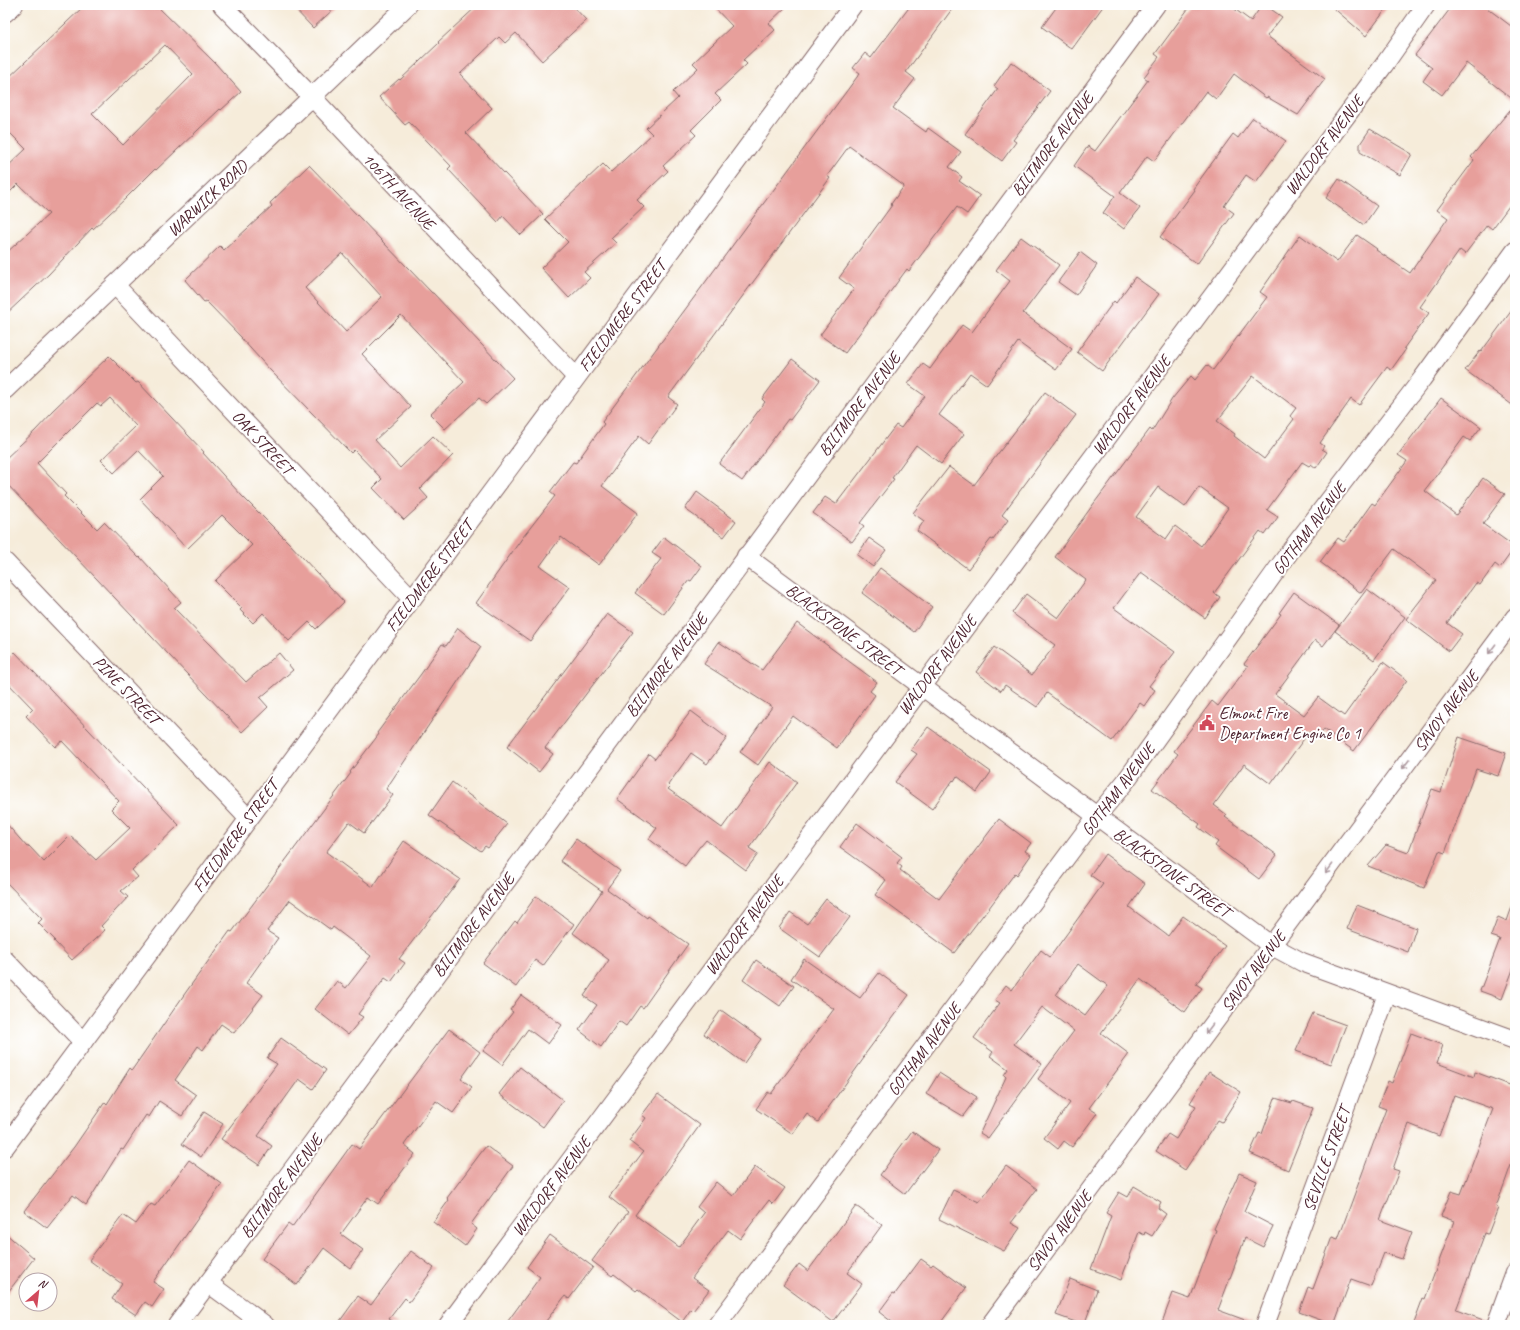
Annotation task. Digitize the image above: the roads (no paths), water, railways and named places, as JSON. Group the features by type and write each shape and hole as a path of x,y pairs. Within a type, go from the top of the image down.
{"street":[{"path":"5,13 14,5"},
{"name":"106TH AVENUE","path":"222,5 312,97 576,377"},
{"name":"WARWICK ROAD","path":"5,390 408,5"},
{"name":"FIELDMERE STREET","path":"5,1147 853,5"},
{"name":"BILTMORE AVENUE","path":"177,1325 1156,5"},
{"name":"WALDORF AVENUE","path":"448,1325 921,686 1384,65 1426,5"},
{"name":"GOTHAM AVENUE","path":"717,1325 1097,816 1125,782 1291,550 1422,379 1515,252"},
{"name":"OAK STREET","path":"115,285 412,599"},
{"name":"BLACKSTONE STREET","path":"746,556 1272,946 1302,962 1515,1040"},
{"name":"PINE STREET","path":"5,562 248,818"},
{"name":"SAVOY AVENUE","path":"990,1325 1515,617"},
{"path":"5,960 83,1042"},
{"name":"SEVILLE STREET","path":"1265,1325 1387,994"},
{"path":"1496,1325 1515,1273"},
{"path":"208,1283 265,1325"}],"place":[{"name":"Elmont Fire Department Engine Co 1","path":"1207,723"}]}
